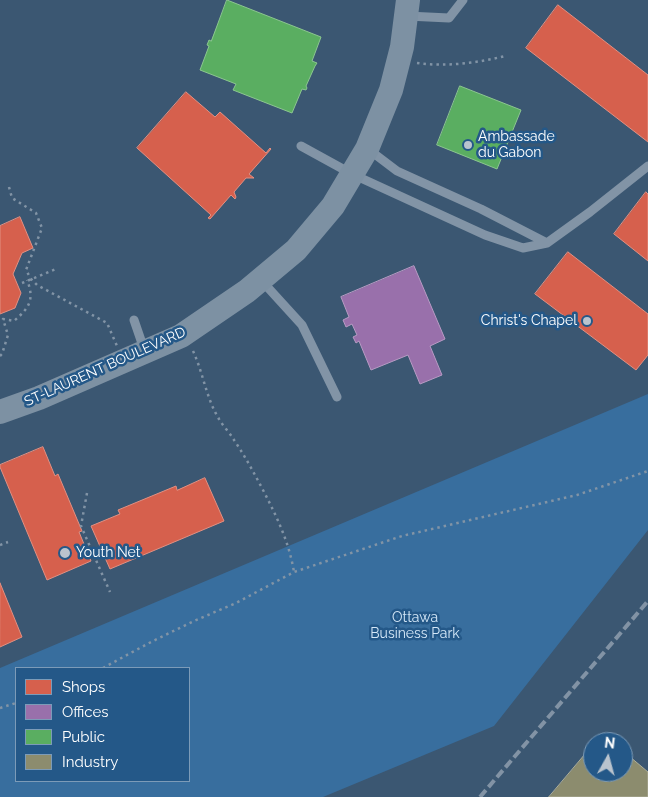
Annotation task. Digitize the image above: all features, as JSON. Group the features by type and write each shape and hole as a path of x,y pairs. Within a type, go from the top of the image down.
{"street":[{"name":"ST-LAURENT BOULEVARD","path":"0,412 39,398 183,334 248,291 296,250 333,206 367,148 391,90 402,47 407,8"}],"lane":[{"path":"407,8 449,18 463,0"},
{"path":"301,146 352,174 493,238 523,248 547,243 648,166"},
{"path":"367,148 397,170 481,209 547,243"},
{"path":"261,280 302,325 337,397"},
{"path":"134,320 145,352"}],"path":[{"path":"398,61 436,66 489,60 504,56"},
{"path":"9,187 12,198 36,213 42,228 26,270 31,278 37,285 107,323 119,349"},
{"path":"22,283 56,269"},
{"path":"0,356 8,335 3,319 14,321 25,312 31,300 27,280"},
{"path":"183,334 196,358 219,418 249,463 272,509 291,554 294,572"},
{"path":"105,667 151,642 236,603 294,572 402,536 577,495 648,471"},
{"path":"86,493 81,526 110,592"},
{"path":"0,545 8,542"},
{"path":"0,708 15,703"}],"green space":[{"name":"Ottawa Business Park","path":"648,394 648,530 494,726 323,797 0,797 0,668"}],"building: Shops":[{"path":"558,5 648,75 648,142 526,48"},
{"path":"186,92 215,117 220,112 266,153 271,149 249,174 254,178 246,178 234,192 235,199 231,195 210,219 208,218 211,215 137,148"},
{"path":"646,192 648,194 648,261 614,234"},
{"path":"20,217 33,248 22,253 13,274 21,293 15,308 0,314 0,226"},
{"path":"568,252 648,314 648,355 636,370 535,294"},
{"path":"43,447 55,476 58,474 82,531 79,532 91,561 47,580 0,467 0,465"},
{"path":"205,478 224,521 110,569 91,526 120,514 118,510 176,486 177,490"},
{"path":"0,583 22,637 0,647"}],"building: Offices":[{"path":"414,266 445,339 430,346 442,375 420,384 408,355 371,370 359,341 356,343 353,337 357,335 352,324 346,327 343,320 349,317 341,297"}],"building: Public":[{"path":"227,0 321,37 312,61 317,63 306,86 306,90 302,89 292,113 233,90 236,84 200,70 209,46 207,45 209,40 211,41"},
{"path":"460,86 521,110 497,169 437,145"}],"building: Industry":[{"path":"583,757 583,782 633,782 633,759 648,772 648,797 549,797"}],"railway":[{"path":"480,797 648,601"}],"place":[{"name":"Ambassade du Gabon","path":"468,145"},
{"name":"Christ's Chapel","path":"587,321"},
{"name":"Youth Net","path":"65,553"}]}
